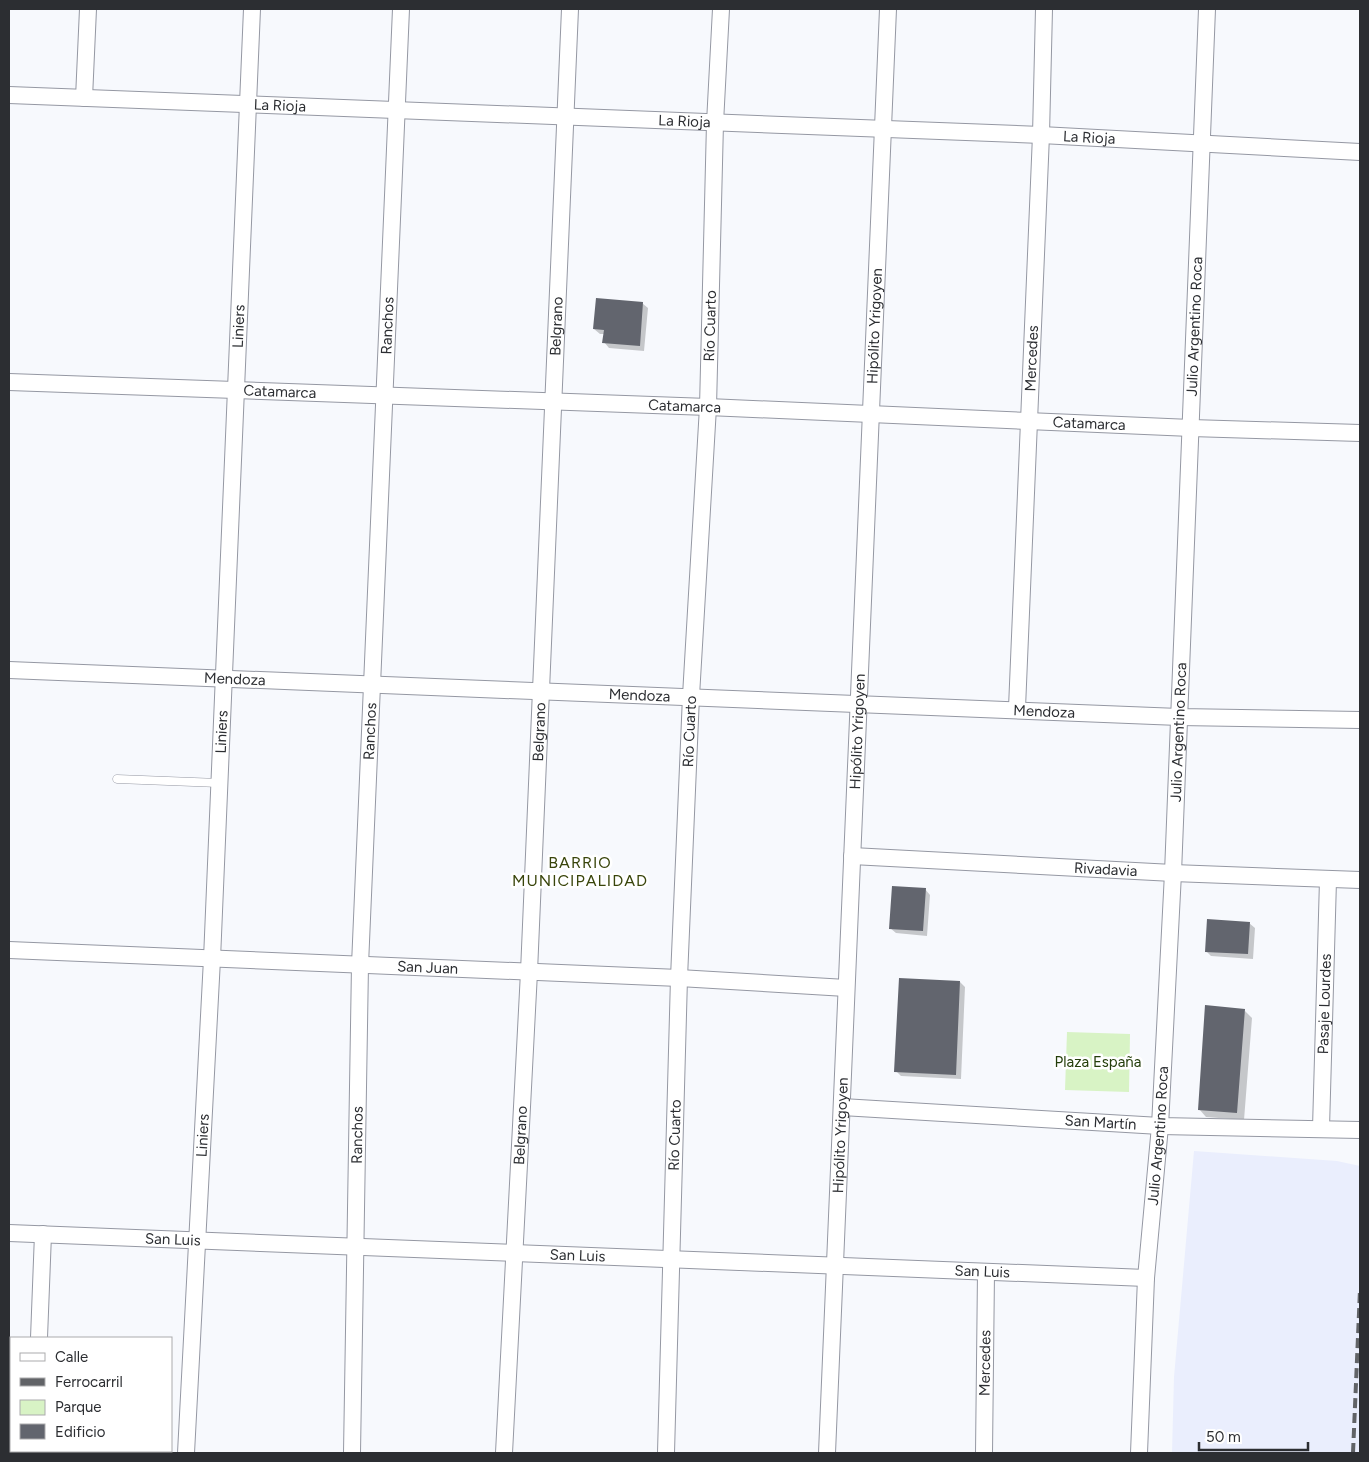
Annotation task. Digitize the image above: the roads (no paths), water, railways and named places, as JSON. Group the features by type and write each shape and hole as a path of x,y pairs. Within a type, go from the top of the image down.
{"street":[{"path":"84,98 88,9"},
{"name":"Liniers","path":"186,1453 212,959 252,9"},
{"name":"Ranchos","path":"352,1453 357,1248 360,965 401,9"},
{"name":"Belgrano","path":"504,1453 529,972 570,9"},
{"name":"Río Cuarto","path":"666,1453 679,978 691,696 708,406 715,123 721,9"},
{"name":"Hipólito Yrigoyen","path":"827,1453 888,9"},
{"name":"Mercedes","path":"1017,708 1041,135 1044,9"},
{"name":"Julio Argentino Roca","path":"1139,1453 1146,1278 1160,1126 1173,873 1207,9"},
{"name":"La Rioja","path":"9,95 1041,135 1360,152"},
{"name":"Catamarca","path":"9,382 553,403 708,406 871,415 1360,433"},
{"name":"Mendoza","path":"9,670 1017,708 1179,717 1360,720"},
{"name":"Rivadavia","path":"852,856 1173,873 1360,880"},
{"name":"Pasaje Lourdes","path":"1321,1128 1328,880"},
{"name":"San Juan","path":"9,950 679,978 846,988"},
{"name":"San Martín","path":"842,1107 1160,1126 1360,1130"},
{"name":"San Luis","path":"9,1233 1146,1278"},
{"path":"38,1337 43,1234"},
{"name":"Mercedes","path":"984,1453 986,1272"}],"lane":[{"path":"117,779 219,783"}],"railway":[{"path":"1353,1453 1360,1290"}],"district":[{"name":"BARRIO MUNICIPALIDAD","path":"580,871"}],"park label":[{"name":"Plaza España","path":"1098,1062"}]}
